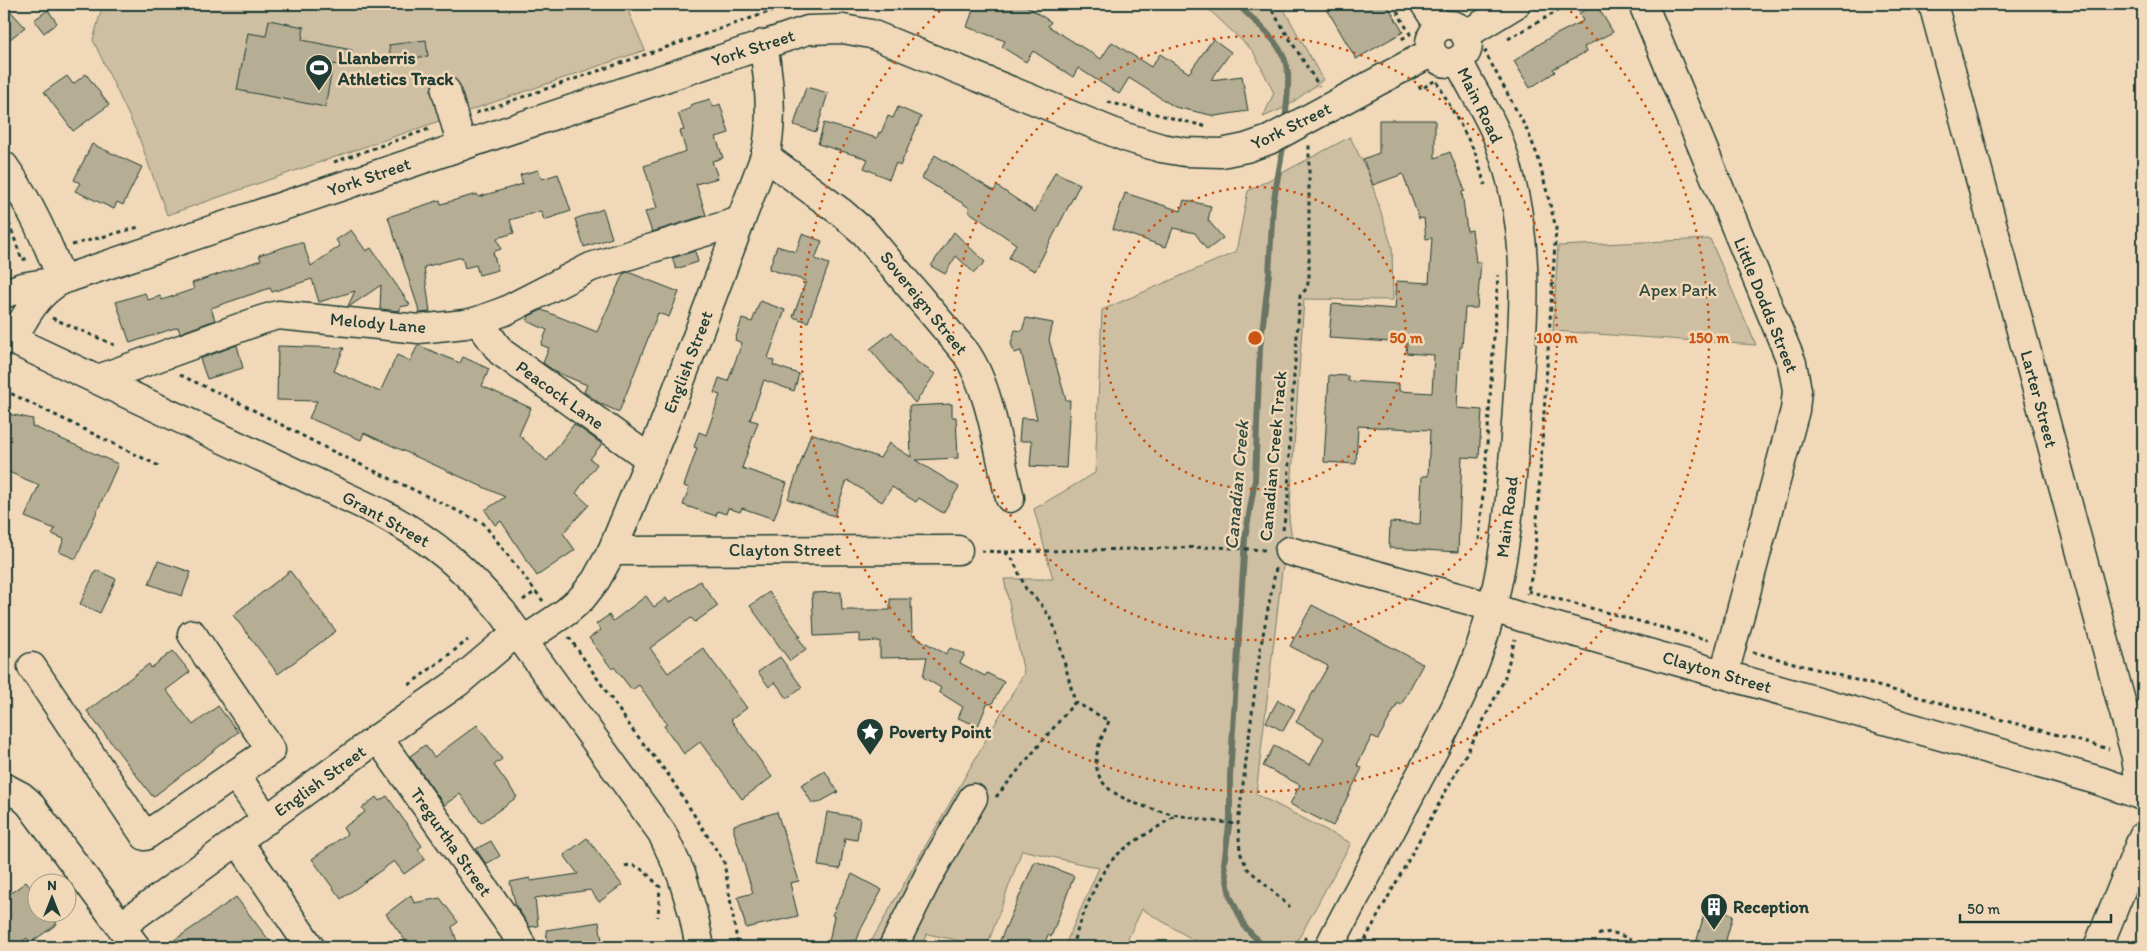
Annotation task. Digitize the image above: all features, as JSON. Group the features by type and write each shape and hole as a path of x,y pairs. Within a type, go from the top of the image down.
{"street":[{"name":"Main Road","path":"1328,947 1450,720 1471,673 1484,637 1501,569 1512,490 1523,325 1523,252 1514,193 1493,127 1456,45 1425,4"},
{"name":"York Street","path":"4,294 22,287 62,280 763,44 819,28 852,30 878,37 1125,137 1161,148 1185,152 1221,153 1246,148 1269,140 1408,66 1456,45 1516,4"},
{"name":"Little Dodds Street","path":"1643,4 1786,350 1796,381 1795,410 1724,674"},
{"name":"Larter Street","path":"1933,4 2136,757 2142,796"},
{"name":"English Street","path":"128,937 238,841 520,637 556,619 575,606 588,591 612,551 650,459 766,156 769,92 763,44"},
{"path":"446,91 462,146"},
{"name":"Sovereign Street","path":"766,156 842,213 865,233 966,354 978,374 984,391 1010,498"},
{"path":"4,166 33,212 62,280"},
{"name":"Melody Lane","path":"98,379 278,315 419,329 478,321 505,310 591,266 740,221"},
{"name":"York Street","path":"8,338 51,286 62,280"},
{"name":"Peacock Lane","path":"478,321 501,352 650,459"},
{"name":"Grant Street","path":"8,338 383,514 408,527 437,547 475,581 520,637 662,833 682,876 693,913 700,947"},
{"name":"Clayton Street","path":"1283,549 2100,781 2142,796"},
{"name":"Clayton Street","path":"612,551 958,550"},
{"path":"32,667 145,836 272,750 192,634"},
{"name":"Tregurtha Street","path":"378,738 515,932 522,947"},
{"path":"235,774 267,820"},
{"path":"4,787 21,796 29,803 128,937"},
{"path":"893,947 924,883 984,798"},
{"path":"2098,947 2143,836"},
{"path":"238,841 310,947"}],"path":[{"path":"326,164 792,4"},
{"name":"Canadian Creek Track","path":"1268,4 1318,82 1321,96 1307,120 1309,278 1307,288 1300,296 1290,429 1288,498 1283,549 1260,650 1237,824 1240,852 1247,868 1290,907"},
{"path":"1393,4 1410,34"},
{"path":"1456,4 1458,8 1465,4"},
{"path":"1506,40 1570,4"},
{"path":"1456,45 1492,48"},
{"path":"1408,66 1421,89 1436,80 1475,152 1488,192"},
{"path":"1106,102 1217,129"},
{"path":"68,246 141,227"},
{"path":"1479,542 1498,268"},
{"path":"53,318 236,401 326,448 483,523 556,619 632,729 670,777 724,862 738,947"},
{"path":"4,390 161,467"},
{"path":"958,550 1005,552 1229,548 1258,551"},
{"path":"1005,552 1013,560 1026,589 1040,603 1051,619 1075,702 1109,721 1096,758 1097,772 1107,788 1150,810 1237,824"},
{"path":"1528,591 2136,757"},
{"path":"1361,947 1500,688 1514,642"},
{"path":"984,798 1075,702"},
{"path":"1071,947 1106,867 1129,846 1160,827 1176,814"},
{"path":"625,866 636,866 660,887 658,917"},
{"path":"1598,935 1604,932 1613,932 1643,947"}],"green space":[{"name":"Llanberris Athletics Track","path":"103,4 625,4 645,50 167,215 138,135 93,40"},
{"path":"1203,4 1281,4 1323,80 1286,107 1263,117 1274,93 1253,51"},
{"path":"1350,137 1369,175 1392,247 1393,300 1304,299 1289,519 1292,538 1282,571 1256,794 1351,843 1294,947 1205,947 1142,909 1124,947 1064,947 1099,868 1022,850 987,946 927,934 920,947 868,947 1024,673 1004,579 1053,579 1034,509 1095,473 1102,310 1236,252 1248,191"},
{"name":"Apex Park","path":"1710,239 1756,345 1553,331 1558,246"}],"building":[{"path":"4,4 25,27 4,44"},
{"path":"975,4 1023,4 1051,22 1048,26 1101,59 1112,42 1151,67 1160,54 1189,73 1213,39 1231,52 1211,80 1242,76 1248,111 1215,116 1175,107 1129,78 1119,94 1078,68 1073,77 1033,51 1026,62 1002,47 1005,41 967,27"},
{"path":"1324,4 1387,4 1403,32 1356,59"},
{"path":"1596,4 1613,32 1584,47 1586,52 1553,69 1555,72 1530,88 1514,61 1547,39 1583,21 1579,13"},
{"path":"48,10 57,23 44,33 34,20"},
{"path":"269,20 304,27 302,40 352,50 349,67 333,64 325,107 237,90 248,33 266,36"},
{"path":"426,40 428,56 391,61 389,45"},
{"path":"86,74 109,105 73,131 44,92 67,76 73,84"},
{"path":"806,87 828,93 816,132 794,125"},
{"path":"710,99 713,107 720,104 729,133 716,137 723,158 712,161 718,178 696,184 706,215 652,232 645,212 657,208 644,166 686,151 680,131 684,130 678,113 691,108 690,105"},
{"path":"898,107 921,117 900,166 896,163 889,179 864,168 868,159 818,144 824,123 877,138 888,116 893,118"},
{"path":"1379,120 1435,120 1435,158 1450,152 1465,191 1462,192 1467,231 1472,230 1476,262 1481,262 1477,308 1465,308 1462,347 1460,347 1457,408 1482,410 1479,458 1462,457 1458,552 1389,548 1390,522 1420,524 1422,476 1428,476 1430,430 1358,426 1356,464 1324,462 1329,375 1348,376 1348,381 1399,384 1399,391 1432,393 1434,355 1406,353 1407,343 1329,338 1332,304 1395,309 1397,281 1429,283 1432,238 1426,239 1424,218 1419,219 1403,174 1373,185 1363,159 1379,153"},
{"path":"92,144 142,167 123,205 117,202 114,209 75,191 80,183 74,180"},
{"path":"935,155 994,191 997,186 1035,212 1055,172 1080,184 1035,271 1009,258 1016,244 968,211 970,208 922,178"},
{"path":"538,170 542,179 558,174 571,211 544,220 541,211 510,220 514,233 497,238 501,249 493,252 498,270 479,275 476,265 465,268 462,257 424,267 430,312 420,313 388,217 440,200 441,204 477,194 478,197 523,184 520,175"},
{"path":"1125,193 1181,211 1184,200 1211,206 1208,220 1223,238 1207,250 1195,233 1173,228 1166,247 1113,229"},
{"path":"603,209 612,238 584,247 575,219"},
{"path":"351,230 366,251 371,248 410,305 400,307 400,311 380,309 381,285 350,306 348,306 355,291 319,302 312,279 272,292 270,288 211,308 215,320 180,333 178,327 130,343 116,302 145,293 148,300 160,296 162,300 194,289 192,283 261,260 259,255 297,243 303,243 311,266 340,246 336,240"},
{"path":"954,232 985,262 974,273 956,256 945,274 931,266"},
{"path":"802,234 822,241 815,259 829,264 808,322 793,317 806,281 769,269 777,246 796,252"},
{"path":"695,251 698,262 676,269 672,258"},
{"path":"628,272 679,292 669,317 658,313 619,412 601,404 584,392 587,385 556,372 543,363 549,348 541,345 547,330 527,321 529,316 542,310 597,332 623,274"},
{"path":"760,301 785,310 768,358 774,361 773,365 799,374 794,391 764,380 750,420 758,422 742,468 787,483 774,519 742,508 740,512 728,508 726,514 717,511 716,516 683,505 689,488 684,486 697,448 694,447 699,432 706,435 720,395 714,393 719,378 728,381 742,343 735,340 742,319 752,322"},
{"path":"1026,318 1053,323 1049,340 1066,400 1070,400 1066,468 1030,466 1032,441 1019,441 1021,418 1037,419 1021,351 1014,353 1011,343 1015,330 1022,331"},
{"path":"892,332 917,362 935,374 915,403 870,349"},
{"path":"237,345 243,368 207,379 200,359"},
{"path":"418,345 460,363 463,357 489,369 482,386 531,408 519,435 547,461 574,424 602,444 590,459 597,464 576,493 589,505 563,533 575,550 537,576 501,521 495,525 485,510 505,497 364,433 361,440 309,418 317,401 277,400 278,346 344,348 334,371 380,392 397,355 410,361"},
{"path":"952,404 952,417 956,417 958,458 915,460 959,487 943,513 919,498 916,502 892,487 882,502 847,480 834,516 788,499 811,433 880,458 889,443 911,457 909,406"},
{"path":"4,413 33,419 32,426 118,464 76,559 59,552 64,539 52,534 55,529 25,517 39,485 4,470"},
{"path":"158,561 191,572 182,596 149,584"},
{"path":"96,570 116,579 100,613 80,604"},
{"path":"290,571 336,631 278,674 233,615"},
{"path":"700,581 718,606 695,622 691,618 650,648 668,673 703,648 747,708 731,720 772,777 742,799 700,742 684,754 664,726 667,724 639,685 632,690 614,667 612,669 589,638 601,630 596,624 609,615 613,621 646,596 654,607 666,598 669,603"},
{"path":"769,592 801,637 798,637 806,649 790,661 750,606"},
{"path":"841,592 842,610 890,610 890,599 911,599 912,635 946,654 950,648 965,654 960,663 985,676 987,673 1004,682 992,704 987,704 978,726 958,718 963,707 939,692 941,688 923,677 927,657 880,658 880,641 860,642 860,634 814,636 812,593"},
{"path":"1312,605 1423,664 1401,705 1398,703 1378,739 1372,736 1357,765 1362,768 1333,826 1290,804 1300,785 1263,766 1274,746 1310,765 1324,738 1296,722 1328,666 1290,646"},
{"path":"173,651 190,672 166,690 193,725 218,706 238,732 153,797 87,711 149,664 151,668"},
{"path":"780,657 802,687 787,698 775,682 769,687 758,672"},
{"path":"1278,700 1295,709 1283,731 1266,722"},
{"path":"477,725 502,759 494,765 517,797 481,823 460,794 444,805 410,756 425,745 434,757"},
{"path":"825,771 838,792 818,803 812,803 801,785"},
{"path":"387,796 422,846 418,849 425,859 404,874 394,861 341,899 312,859 347,834 343,828 365,812 362,808 376,797 379,801"},
{"path":"777,812 799,881 790,883 798,916 746,928 738,897 753,893 734,832 734,825"},
{"path":"827,812 860,818 857,840 845,838 840,869 818,866"},
{"path":"587,838 622,885 599,902 590,890 535,898 538,926 530,927 516,906 510,882 530,878 531,881 578,874 564,855"},
{"path":"491,841 500,856 486,864 476,849"},
{"path":"1035,861 1074,876 1051,937 1048,935 1043,947 997,947"},
{"path":"852,874 882,890 857,940 829,942 834,916 832,915"},
{"path":"26,882 28,884 28,924 57,924 30,943 27,938 15,947 4,947 4,898"},
{"path":"411,895 414,903 440,898 458,922 452,927 459,947 410,947 386,914"},
{"path":"236,897 274,947 164,947 198,924"},
{"name":"Reception","path":"1706,907 1733,915 1724,947 1695,947"},
{"path":"599,922 603,947 548,947 546,930"}],"waterway":[{"name":"Canadian Creek","path":"1237,4 1269,35 1282,53 1288,74 1285,124"},
{"name":"Canadian Creek","path":"1264,947 1245,927 1230,896 1224,864 1230,818 1230,777 1245,538 1255,480 1260,348 1269,274 1273,205 1284,141"}],"place":[{"name":"Llanberris Athletics Track","path":"319,92"},
{"name":"Poverty Point","path":"870,756"},
{"name":"Reception","path":"1714,931"}]}
